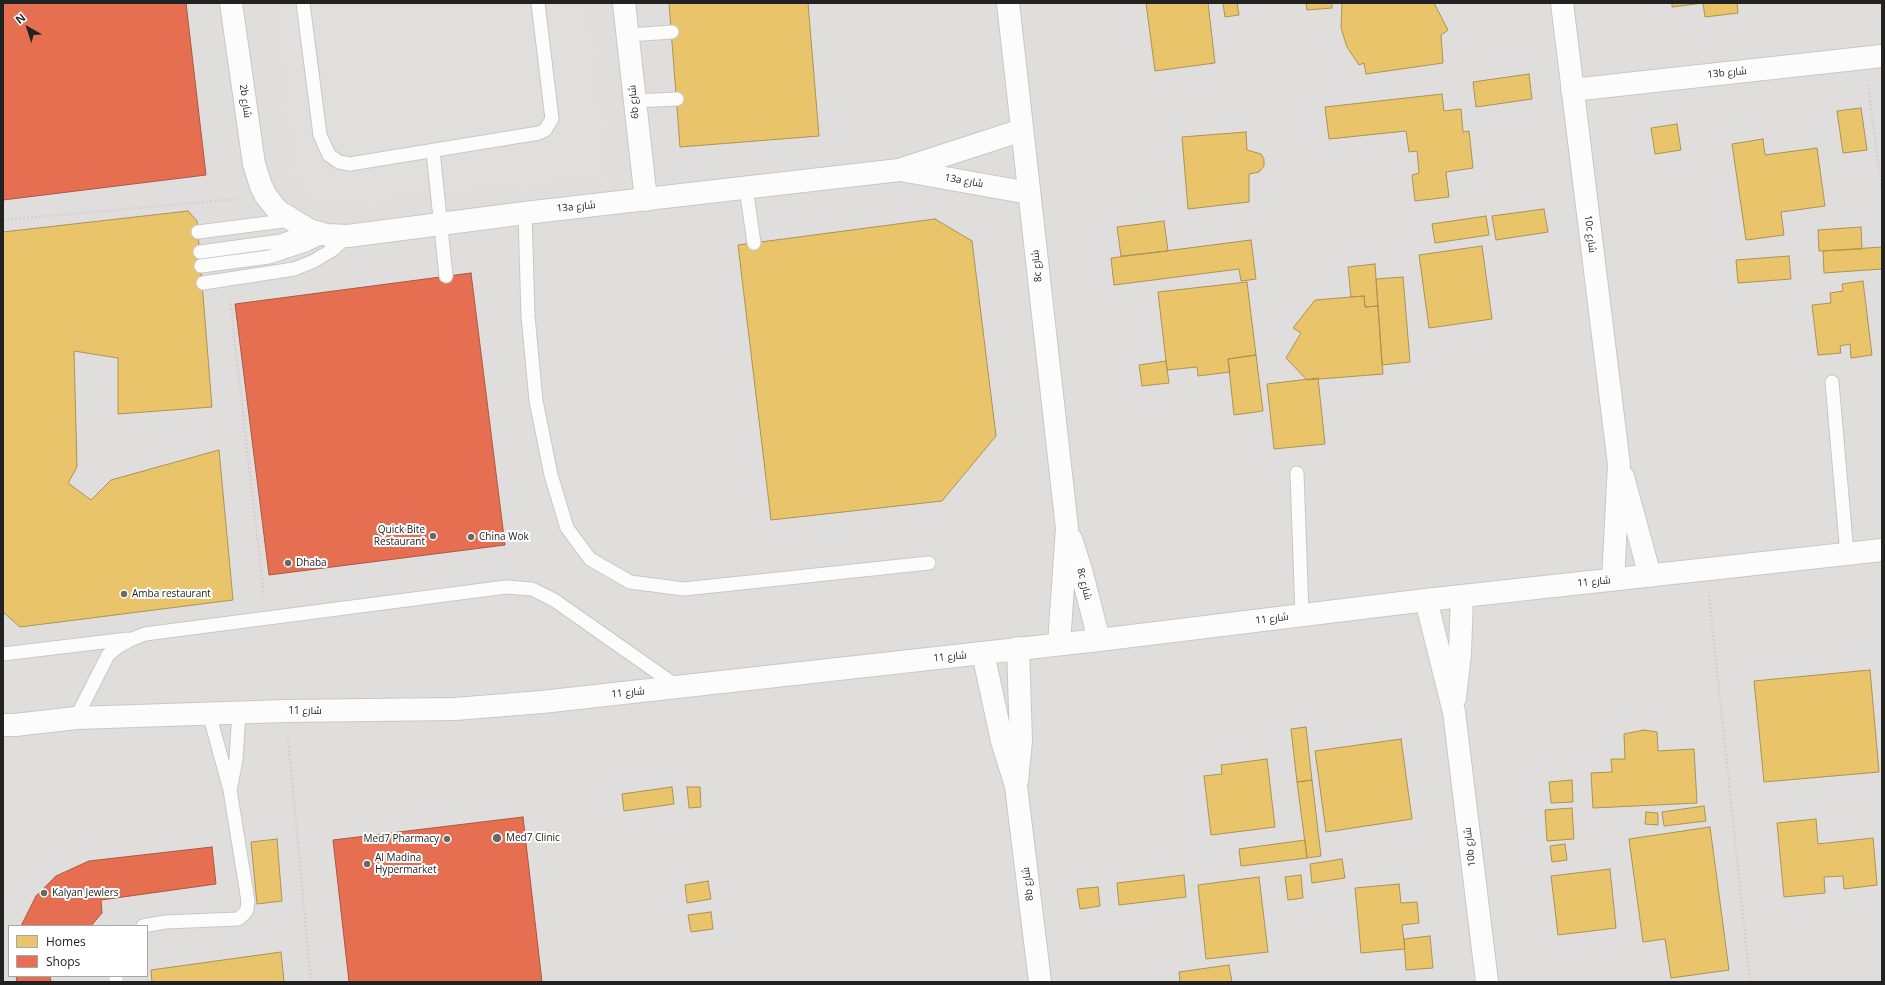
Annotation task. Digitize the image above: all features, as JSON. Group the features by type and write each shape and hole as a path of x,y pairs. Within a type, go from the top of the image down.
{"street":[{"name":"2b شارع","path":"231,3 254,164 259,181 266,196"},
{"name":"8c شارع","path":"1008,3 1067,528 1059,644"},
{"name":"10c شارع","path":"1562,3 1619,465 1613,580"},
{"name":"6b شارع","path":"622,4 628,35 646,200"},
{"name":"13b شارع","path":"1572,90 1873,57"},
{"name":"13a شارع","path":"309,228 348,236 525,213 898,170 1022,130"},
{"name":"13a شارع","path":"898,170 1029,192"},
{"path":"266,196 278,211 309,228"},
{"name":"10c شارع","path":"1619,465 1632,506 1650,576"},
{"name":"8c شارع","path":"1067,528 1081,570 1099,640"},
{"name":"شارع 11","path":"7,727 76,718 239,712 455,709 542,702 1099,640 1426,600 1882,550"},
{"name":"10b شارع","path":"1454,712 1460,653 1462,596"},
{"name":"10b شارع","path":"1426,600 1454,712 1487,982"},
{"name":"8b شارع","path":"1016,786 1021,741 1018,648"},
{"name":"8b شارع","path":"983,653 1002,741 1016,786 1040,982"}],"lane":[{"path":"303,3 320,134 329,155 339,162 350,164 538,133 545,130 550,125 552,119 538,3"},
{"path":"628,35 672,32"},
{"path":"634,101 677,99"},
{"path":"433,151 446,276"},
{"path":"746,188 754,244"},
{"path":"525,213 528,316 536,401 551,475 567,528 590,559 630,582 684,589 929,563"},
{"path":"198,232 309,228"},
{"path":"200,252 280,241 309,228"},
{"path":"201,266 269,257 308,244 309,228"},
{"path":"203,283 294,269 314,261 332,250 348,236"},
{"path":"1832,382 1847,554"},
{"path":"1297,473 1302,615"},
{"path":"76,718 108,655 119,646 145,634 506,587 532,589 554,600 678,687"},
{"path":"3,654 132,639"},
{"path":"230,790 236,759 239,712"},
{"path":"148,925 164,922 233,920 238,919 245,913 248,901 230,790 208,713"}],"path":[{"path":"1873,57 1882,191"},
{"path":"3,220 266,196"},
{"path":"227,280 267,619"},
{"path":"1706,570 1750,982"},
{"path":"286,711 311,982"}],"shaded area":[{"path":"3,3 1882,3 1882,982 3,982"},
{"path":"273,3 588,3 607,177 330,205 295,175"}],"building: Homes":[{"path":"669,3 808,3 819,136 680,147"},
{"path":"1146,3 1208,3 1215,63 1155,71"},
{"path":"1223,3 1237,3 1239,15 1225,17"},
{"path":"1306,3 1332,3 1332,8 1307,10"},
{"path":"1342,3 1434,3 1448,30 1441,35 1443,63 1366,74 1364,63 1359,65 1347,47 1341,28"},
{"path":"1672,3 1703,3 1672,7"},
{"path":"1703,3 1737,3 1738,13 1705,17"},
{"path":"1529,74 1532,99 1476,107 1473,82"},
{"path":"1442,94 1444,111 1461,109 1463,132 1469,131 1473,168 1446,172 1449,197 1415,201 1412,175 1419,173 1417,151 1409,152 1406,131 1329,139 1325,107"},
{"path":"1861,108 1867,150 1843,153 1837,111"},
{"path":"1677,124 1681,150 1655,154 1651,128"},
{"path":"1246,132 1247,150 1261,154 1264,159 1264,166 1259,172 1249,174 1249,202 1188,209 1182,137"},
{"path":"1763,139 1765,155 1817,148 1825,206 1781,212 1784,235 1746,240 1732,144"},
{"path":"1544,209 1548,232 1496,240 1492,216"},
{"path":"188,211 197,221 212,407 118,414 118,358 74,351 77,467 68,483 91,500 111,480 219,450 233,600 20,627 3,612 3,232"},
{"path":"1486,216 1489,235 1435,243 1432,224"},
{"path":"935,219 972,241 996,436 942,501 771,520 738,245"},
{"path":"1164,221 1168,251 1121,256 1117,227"},
{"path":"1861,227 1862,249 1819,251 1818,230"},
{"path":"1251,240 1256,279 1241,281 1239,269 1114,285 1111,258"},
{"path":"1482,246 1492,319 1429,328 1419,255"},
{"path":"1882,247 1882,269 1824,273 1823,251"},
{"path":"1789,256 1791,279 1738,283 1736,260"},
{"path":"1375,264 1378,306 1365,307 1364,296 1351,297 1348,267"},
{"path":"1403,277 1410,362 1382,365 1376,279"},
{"path":"1863,281 1872,355 1851,358 1850,344 1840,346 1841,353 1818,355 1812,305 1831,303 1830,293 1843,291 1842,284"},
{"path":"1247,282 1256,355 1228,359 1230,372 1198,376 1197,367 1167,370 1158,292"},
{"path":"1364,296 1365,307 1378,306 1383,374 1307,380 1286,358 1301,333 1293,328 1315,300"},
{"path":"1256,355 1263,411 1234,415 1228,359"},
{"path":"1166,361 1169,383 1142,386 1139,365"},
{"path":"1318,378 1325,444 1274,449 1267,384"},
{"path":"1870,670 1879,772 1764,782 1754,681"},
{"path":"1306,727 1312,780 1297,782 1291,729"},
{"path":"1644,730 1657,732 1658,751 1694,749 1697,803 1593,808 1591,773 1612,772 1611,759 1625,759 1624,734"},
{"path":"1401,739 1412,819 1326,832 1315,751"},
{"path":"1267,759 1275,827 1211,835 1204,776 1222,774 1221,765"},
{"path":"1312,780 1321,856 1307,858 1297,782"},
{"path":"1572,780 1573,802 1551,803 1549,782"},
{"path":"672,787 674,804 624,811 622,794"},
{"path":"687,787 700,787 701,807 689,808"},
{"path":"1704,806 1706,821 1664,826 1662,812"},
{"path":"1572,808 1574,839 1547,841 1545,810"},
{"path":"1646,812 1658,813 1658,825 1645,824"},
{"path":"1816,819 1818,844 1873,838 1877,885 1844,889 1843,876 1824,877 1825,893 1784,897 1777,823"},
{"path":"1710,827 1729,970 1671,978 1665,939 1643,942 1629,839"},
{"path":"277,839 282,901 257,904 251,842"},
{"path":"1305,840 1307,858 1241,866 1239,849"},
{"path":"1565,844 1567,860 1552,862 1550,846"},
{"path":"1342,859 1345,878 1312,883 1310,864"},
{"path":"1610,869 1616,928 1558,935 1551,876"},
{"path":"1184,875 1186,897 1119,905 1117,883"},
{"path":"1301,875 1303,898 1288,900 1285,877"},
{"path":"1259,877 1268,952 1206,959 1198,885"},
{"path":"708,881 711,899 687,903 685,885"},
{"path":"1399,884 1401,903 1417,902 1419,923 1402,925 1405,949 1361,953 1355,888"},
{"path":"1098,887 1100,906 1080,909 1077,889"},
{"path":"711,912 713,929 691,932 688,915"},
{"path":"1430,936 1433,968 1406,970 1404,939"},
{"path":"281,952 284,982 152,982 151,970"},
{"path":"1229,965 1232,982 1180,982 1179,972"}],"building: Shops":[{"path":"3,3 186,3 206,175 3,200"},
{"path":"471,273 505,545 269,575 235,304"},
{"path":"523,817 542,982 349,982 333,840"},
{"path":"212,847 216,884 101,900 102,913 92,925 22,925 36,896 56,876 89,861"},
{"path":"16,977 50,977 51,982 17,982"}],"place":[{"name":"Quick Bite Restaurant","path":"433,536"},
{"name":"China Wok","path":"471,537"},
{"name":"Dhaba","path":"288,563"},
{"name":"Amba restaurant","path":"124,594"},
{"name":"Med7 Clinic","path":"497,838"},
{"name":"Med7 Pharmacy","path":"447,839"},
{"name":"Al Madina Hypermarket","path":"367,864"},
{"name":"Kalyan Jewlers","path":"44,893"}]}
